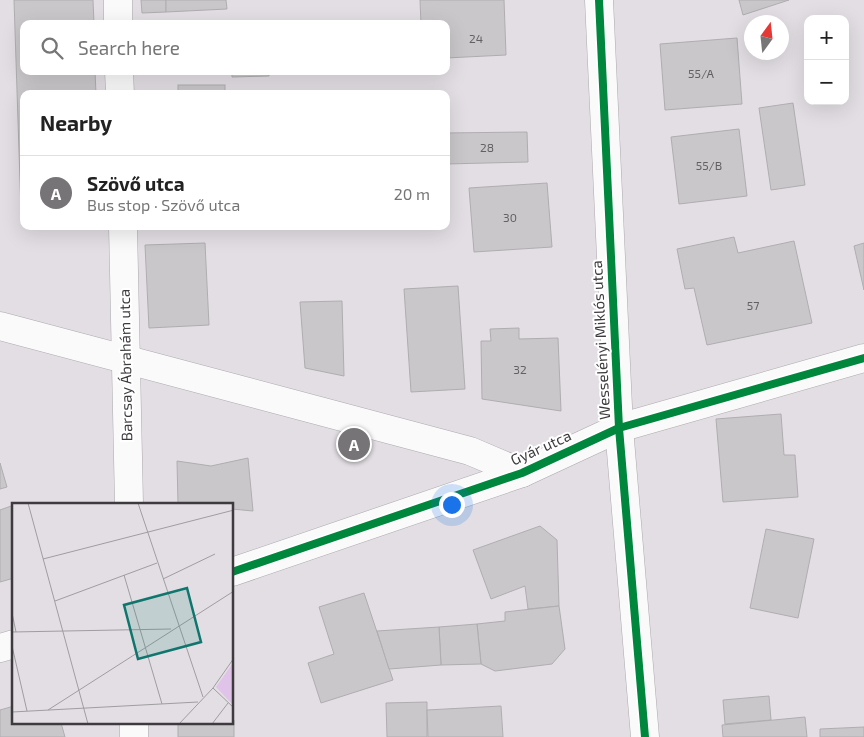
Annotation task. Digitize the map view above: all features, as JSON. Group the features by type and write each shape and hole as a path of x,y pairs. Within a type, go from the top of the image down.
{"street":[{"path":"118,0 118,20"},
{"name":"Wesselényi Miklós utca","path":"599,0 619,428 645,737"},
{"path":"119,75 120,90"},
{"name":"Barcsay Ábrahám utca","path":"123,230 129,503"},
{"path":"0,326 470,451 522,473"},
{"name":"Gyár utca","path":"234,571 522,473 619,428 864,358"},
{"path":"134,724 134,737"}],"building":[{"path":"14,0 93,0 94,20 20,20 20,75 95,75 96,90 20,90 20,181"},
{"path":"141,0 166,0 166,12 142,13"},
{"path":"166,0 226,0 227,9 166,12"},
{"path":"420,0 504,0 506,55 450,58 450,20 421,20"},
{"path":"739,0 789,0 743,15"},
{"path":"737,38 742,104 665,110 660,44"},
{"path":"232,75 269,75 269,76 232,77"},
{"path":"178,85 225,85 225,90 178,90"},
{"path":"793,103 805,185 771,190 759,108"},
{"path":"739,129 747,196 679,204 671,137"},
{"path":"527,132 528,162 450,164 450,133"},
{"path":"547,183 552,247 474,252 469,188"},
{"path":"734,237 738,253 794,241 812,323 707,345 694,288 685,289 677,249"},
{"path":"205,243 209,325 149,328 145,245"},
{"path":"864,243 864,290 854,246"},
{"path":"458,286 465,389 411,392 404,289"},
{"path":"342,301 344,376 305,368 300,302"},
{"path":"519,328 519,339 558,338 561,411 482,399 481,341 491,341 490,329"},
{"path":"781,414 784,455 795,455 798,497 723,502 716,419"},
{"path":"248,458 253,511 234,509 234,503 178,503 177,461 211,466"},
{"path":"0,463 7,487 0,489"},
{"path":"12,506 12,579 0,582 0,510"},
{"path":"540,526 557,540 559,606 528,609 525,586 491,599 473,550"},
{"path":"766,529 814,539 798,618 750,608"},
{"path":"364,593 393,680 321,703 308,663 334,654 319,607"},
{"path":"559,606 565,649 552,664 495,671 481,664 477,624 505,621 505,612"},
{"path":"477,624 481,664 441,665 439,627"},
{"path":"439,627 441,665 389,669 377,631"},
{"path":"769,696 771,720 725,724 723,700"},
{"path":"427,702 427,737 387,737 386,703"},
{"path":"501,706 503,737 428,737 427,710"},
{"path":"12,707 12,724 61,724 65,737 0,737 0,710"},
{"path":"805,717 807,737 723,737 722,725"},
{"path":"178,724 234,724 234,737 178,737"},
{"path":"864,727 864,737 820,737 820,729"}],"cycle path":[{"path":"599,0 619,428 645,737"},
{"path":"234,571 522,473 619,428 864,358"}],"place":[{"name":"Szövő utca","path":"354,444"}]}
